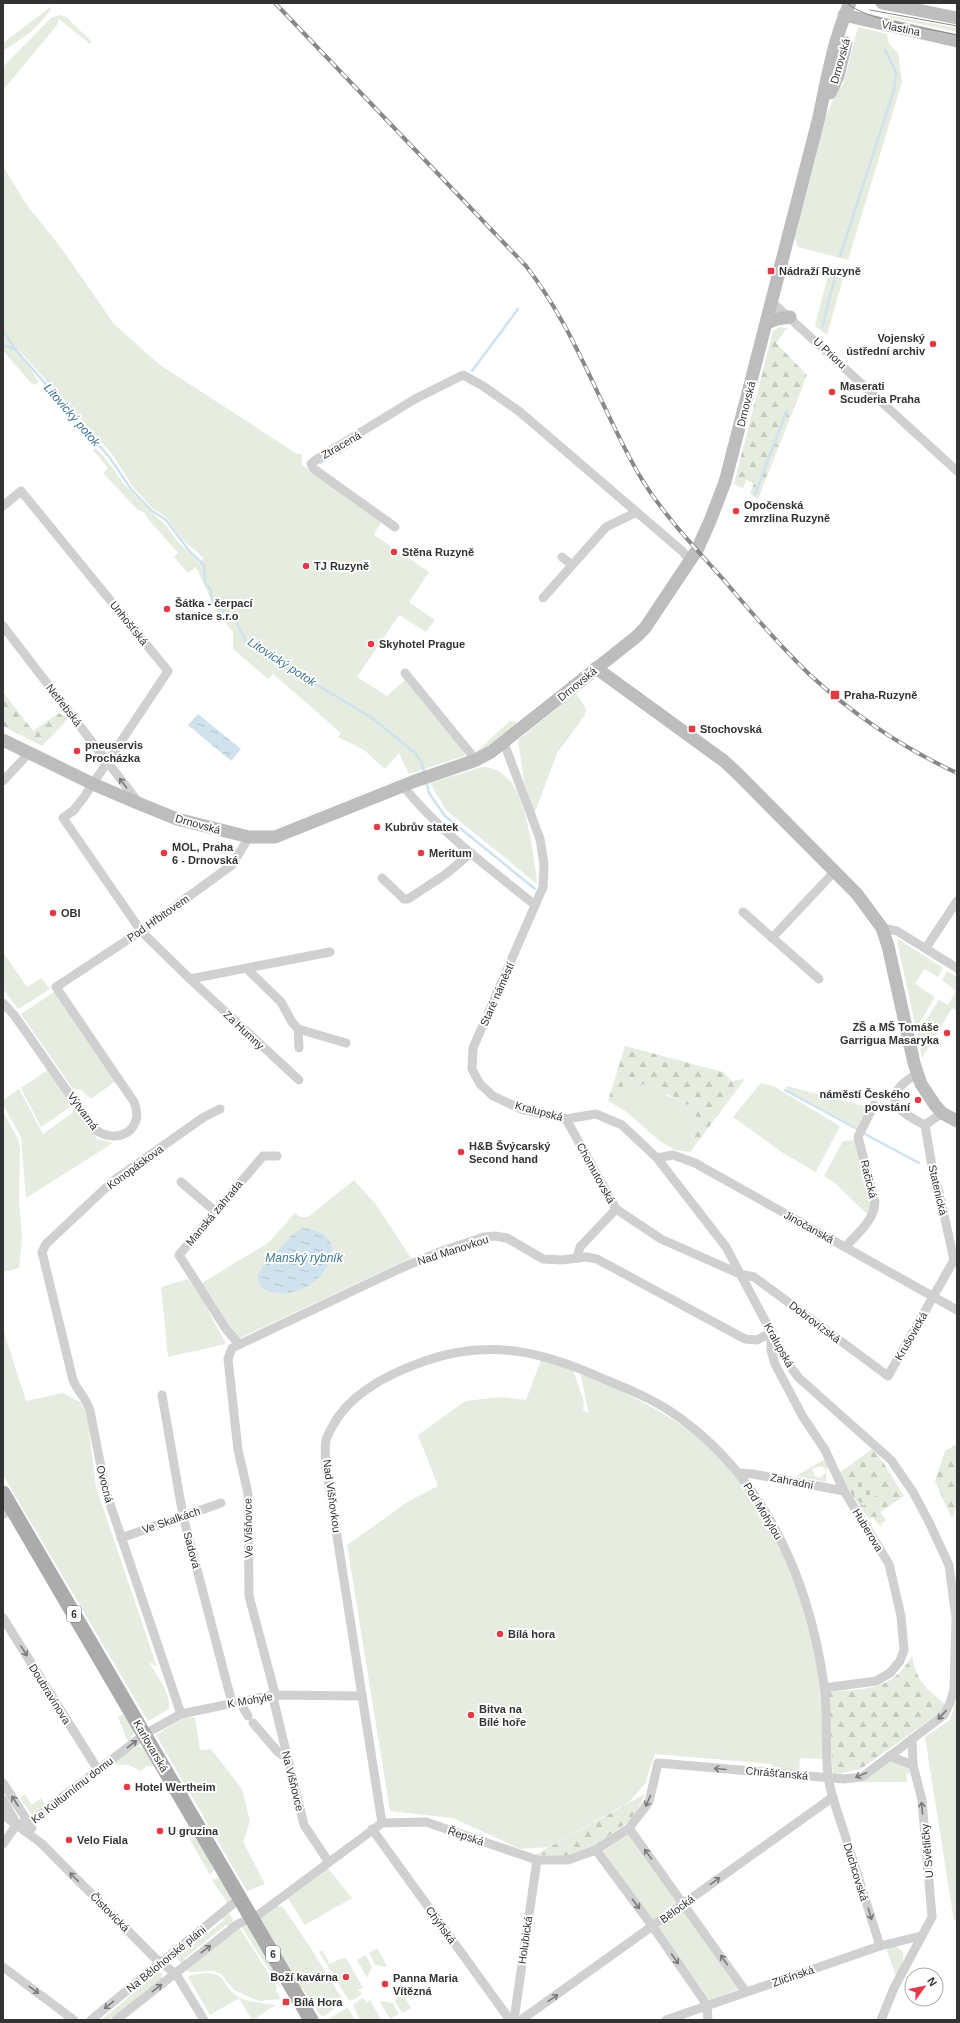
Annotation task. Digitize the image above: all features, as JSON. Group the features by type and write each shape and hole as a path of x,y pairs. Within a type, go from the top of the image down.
{"main road":[{"name":"Drnovská","path":"848,16 850,3"},
{"name":"Drnovská","path":"3,740 93,784 177,819 249,837 275,837 409,783 476,760 504,743 641,632 690,560 710,521 725,482 819,117 853,3"},
{"name":"Vlastina","path":"882,3 957,18"},
{"name":"Vlastina","path":"848,16 957,41"},
{"path":"767,323 777,319 790,317"},
{"path":"596,668 724,761 857,894 882,928 892,958 917,1075 926,1094 942,1113 957,1122"},
{"name":"Karlovarská","path":"3,1493 8,1513 145,1734 311,2020"}],"street":[{"name":"U Prioru","path":"772,302 957,471"},
{"name":"Ztracená","path":"395,527 314,469 311,464 317,458 415,399 463,375 483,386 520,412 637,512"},
{"name":"Unhošťská","path":"3,506 21,490 168,670 107,761"},
{"path":"543,598 606,527 637,512 682,551 690,560"},
{"path":"562,557 572,565"},
{"name":"Netřebská","path":"3,626 140,804"},
{"path":"405,673 476,760"},
{"name":"Staré náměstí","path":"480,1084 472,1069 473,1048 543,887 544,864 540,839 504,743"},
{"path":"3,781 30,753"},
{"path":"93,784 107,761"},
{"path":"409,783 424,811 471,854 535,906"},
{"name":"Za Humny","path":"93,784 74,810 63,818 141,931 190,979 299,1080"},
{"name":"Pod Hřbitovem","path":"56,987 141,931 232,866 249,837"},
{"path":"382,878 404,899 408,899 446,874 471,854"},
{"path":"772,938 835,871"},
{"path":"926,948 957,901"},
{"path":"743,912 819,979"},
{"path":"882,928 897,931 957,968"},
{"path":"190,979 330,952"},
{"path":"246,968 282,1002 292,1022 298,1029 346,1043"},
{"name":"Výtvarná","path":"3,1003 14,1014 93,1128 102,1135 114,1138 126,1134 133,1126 137,1118 137,1108 56,987"},
{"path":"298,1029 299,1048"},
{"path":"917,1075 901,1085 896,1100 897,1106 905,1113 925,1125 942,1113"},
{"name":"Kralupská","path":"480,1084 493,1096 521,1109 566,1120 596,1114 622,1124 657,1158 726,1247 788,1364 799,1378 891,1460 913,1492 939,1542 949,1565 952,1577 956,1618 954,1689 950,1703 944,1715 889,1756"},
{"name":"Račická","path":"845,1247 871,1218 874,1212 875,1202 858,1137 874,1105"},
{"name":"Konopáskova","path":"42,1252 46,1244 113,1181 204,1117 220,1109"},
{"name":"Chomutovská","path":"566,1120 616,1209 661,1239 740,1274"},
{"name":"Statenická","path":"925,1125 934,1178 955,1253 954,1260 933,1296"},
{"name":"Jinočanská","path":"657,1158 673,1155 695,1163 957,1310"},
{"name":"Manská zahrada","path":"239,1344 226,1329 179,1255 263,1156 277,1156"},
{"path":"181,1182 216,1212"},
{"path":"577,1258 580,1247 616,1209"},
{"name":"Nad Manovkou","path":"228,1359 232,1348 239,1344 399,1269 442,1251 495,1236 507,1238 543,1259 597,1259 745,1339 757,1340 772,1332"},
{"name":"Ovocná","path":"42,1252 73,1380 78,1392 86,1400 88,1406 106,1492 181,1714"},
{"name":"Dobrovízská","path":"740,1274 754,1277 888,1376"},
{"name":"Krušovická","path":"888,1376 933,1296"},
{"name":"Huberova","path":"772,1332 771,1350 775,1364 804,1417 825,1450 844,1491 889,1564 900,1616 904,1650 900,1661 890,1673 876,1680 824,1688"},
{"name":"Nad Višňovkou","path":"382,1823 326,1466 326,1439 336,1419 344,1408 359,1395 381,1380 406,1368 440,1356 475,1349 510,1349 565,1362"},
{"name":"Ve Višňovce","path":"228,1359 238,1450 248,1494 249,1596 273,1695"},
{"name":"Pod Mohylou","path":"565,1362 649,1399 672,1413 718,1451 740,1473 774,1527 798,1579 814,1629 824,1688 828,1778"},
{"name":"Sadová","path":"162,1395 183,1516 236,1702 278,1752 282,1755 287,1755"},
{"name":"Zahradní","path":"740,1473 753,1474 844,1491"},
{"name":"Ve Skalkách","path":"121,1538 221,1503"},
{"name":"Doubravínova","path":"3,1618 98,1770"},
{"name":"K Mohyle","path":"145,1734 181,1714 273,1695 362,1696"},
{"name":"Na Višňovce","path":"273,1695 304,1825 328,1861"},
{"name":"Ke Kulturnímu domu","path":"3,1844 17,1824 29,1824 145,1734"},
{"name":"U Světličky","path":"881,2020 894,1988 932,1917 922,1800 913,1765 912,1739"},
{"path":"889,1756 913,1765"},
{"name":"Chrášťanská","path":"658,1763 844,1780 862,1777 889,1756"},
{"name":"Řepská","path":"252,1918 282,1898 328,1861 382,1823 426,1822 537,1860 568,1860 596,1850 629,1828 649,1802 658,1763"},
{"name":"Duchcovská","path":"828,1778 880,1946"},
{"path":"3,1783 41,1843"},
{"name":"Bělocká","path":"521,2020 833,1797"},
{"path":"3,1800 17,1824"},
{"name":"Čistovická","path":"3,1815 41,1843 161,1963 176,1974 204,2020"},
{"path":"629,1828 746,1992"},
{"name":"Chýňská","path":"372,1829 510,2020"},
{"path":"596,1850 708,2005 708,2020"},
{"name":"Holubická","path":"514,2020 537,1860"},
{"name":"Na Bělohorské pláni","path":"91,2020 240,1898"},
{"name":"Na Bělohorské pláni","path":"116,2020 238,1924 252,1918"},
{"name":"Zličínská","path":"666,2020 880,1946 921,1936"},
{"path":"3,1967 74,2020"}],"green space":[{"path":"52,6 37,26 3,51 3,43"},
{"path":"59,15 66,17 92,42 90,44 59,19 57,25 3,90 3,67 51,18"},
{"path":"887,15 957,28 957,32 887,17"},
{"path":"858,27 887,34 889,44 898,53 902,82 848,260 798,247 794,236 823,123 838,88 843,85"},
{"path":"3,166 26,204 62,249 114,324 160,365 297,454 302,454 302,465 381,522 374,535 429,572 409,602 435,620 426,632 399,615 357,677 387,696 405,680 463,750 465,754 464,756 409,774 399,753 385,769 364,750 338,737 341,733 273,674 268,679 233,649 233,632 217,612 196,567 188,573 174,557 178,553 149,520 145,513 137,509 103,473 108,468 93,450 96,448 123,483 154,515 165,524 177,541 199,563 204,558 183,540 166,517 152,508 133,487 112,454 16,347 39,382 35,385 31,383 3,351"},
{"path":"830,267 845,271 827,335 815,326"},
{"path":"780,327 787,328 776,343 807,375 758,499 750,494 754,483 746,480 743,488 734,484 773,331"},
{"path":"3,692 33,731 59,713 68,719 42,746 3,726"},
{"path":"576,693 586,709 585,715 557,753 534,815 524,781 518,740"},
{"path":"510,721 514,721 518,725 481,752 476,752"},
{"path":"482,767 494,769 501,773 511,782 516,791 521,802 529,831 537,884 446,810 430,783"},
{"path":"898,939 943,968 938,977 924,969 915,984 935,997 916,1029 897,941"},
{"path":"3,952 27,987 41,978 50,989 18,1009 3,989"},
{"path":"947,971 957,977 957,1011 952,1008 922,1058 917,1034 939,1000 948,1005 956,991 942,980"},
{"path":"54,992 117,1080 91,1099 81,1090 73,1089 21,1014"},
{"path":"625,1046 723,1072 732,1081 745,1079 696,1144 692,1136 698,1104 697,1099 693,1097 691,1103 687,1105 678,1098 650,1090 648,1084 638,1085 629,1077 625,1079 622,1089 609,1098"},
{"path":"48,1070 73,1105 41,1127 21,1088"},
{"path":"629,1077 638,1085 648,1084 667,1096 678,1098 687,1105 693,1097 697,1099 698,1104 692,1136 696,1144 690,1152 675,1150 661,1142 624,1110 608,1101 609,1098 620,1091 625,1078"},
{"path":"761,1083 773,1086 840,1126 816,1172 783,1153 733,1117"},
{"path":"787,1086 868,1107 858,1128 786,1089"},
{"path":"19,1089 43,1134 76,1110 97,1139 113,1143 26,1198 21,1137 3,1105 3,1100"},
{"path":"3,1112 18,1139 20,1149 19,1200 22,1239 19,1268 3,1272"},
{"path":"855,1140 872,1206 869,1216 835,1183 824,1176 843,1141"},
{"path":"354,1180 377,1206 411,1258 238,1339 202,1283 268,1243 295,1213 300,1217 308,1217"},
{"path":"188,1279 202,1299 226,1344 168,1357 161,1287"},
{"path":"3,1329 26,1401 63,1393 80,1402 87,1414 96,1487 157,1667 149,1662 163,1685 168,1697 169,1709 148,1721 3,1475"},
{"path":"541,1360 573,1370 584,1402 583,1410 589,1413 580,1373 641,1401 681,1425 717,1453 750,1492 773,1530 804,1601 816,1659 824,1759 800,1758 799,1772 773,1770 772,1764 655,1754 645,1784 629,1802 549,1847 520,1849 453,1818 390,1811 347,1545 409,1501 438,1486 418,1435 465,1401 502,1397 526,1400"},
{"path":"957,1444 957,1504 952,1519 935,1481 945,1451"},
{"path":"872,1449 883,1462 904,1496 880,1512 886,1520 881,1524 882,1528 872,1517 869,1519 847,1488 839,1473"},
{"path":"825,1459 829,1467 826,1470 822,1466 812,1469 815,1476 821,1478 826,1472 826,1482 796,1476"},
{"path":"864,1476 878,1494 863,1506 848,1488"},
{"path":"912,1656 920,1679 928,1689 946,1705 938,1714 861,1769 833,1775 827,1692 864,1689 886,1682 904,1668"},
{"path":"957,1698 957,1918 954,1921 925,1737 950,1720"},
{"path":"123,1714 135,1732 128,1742 118,1717"},
{"path":"185,1717 195,1717 200,1750 211,1749 242,1789 250,1821 243,1842 265,1884 247,1891 156,1735"},
{"path":"138,1746 143,1747 153,1765 152,1766 146,1766 141,1771 129,1765 112,1764"},
{"path":"890,1761 909,1767 910,1773 906,1774 907,1782 862,1782"},
{"path":"25,1794 32,1805 41,1798 45,1804 32,1815 20,1798"},
{"path":"645,1794 642,1802 629,1821 591,1849 566,1856 535,1855"},
{"path":"628,1833 679,1904 653,1921 603,1852"},
{"path":"189,1838 197,1838 214,1869 210,1875"},
{"path":"327,1867 352,1898 305,1925 287,1897"},
{"path":"219,1878 222,1879 230,1891 231,1897 228,1904 212,1880"},
{"path":"276,1906 283,1907 344,2002 324,2016 320,2015 303,1989 298,1985 260,1920 260,1918"},
{"path":"683,1910 739,1989 710,2000 658,1928"},
{"path":"228,1912 235,1923 232,1926 226,1925 185,1958 185,1963 182,1965 175,1955 178,1952 182,1954 223,1921 223,1916"},
{"path":"244,1925 251,1928 275,1969 281,1989 241,1926"},
{"path":"239,1927 277,1987 276,1991 281,1999 259,2001 234,1990 221,1974 214,1971 189,1972 186,1970"},
{"path":"896,1946 903,1952 903,1959 896,1976 886,1948"},
{"path":"377,1948 387,1966 386,1967 375,1965 369,1953"},
{"path":"322,1950 330,1964 346,1958 363,1988 357,1990 361,1992 361,1995 351,2001 348,1999 319,1952"},
{"path":"366,1955 372,1967 367,1978 357,1960"},
{"path":"157,1971 163,1974 161,1981 157,1982 109,2020 101,2020 153,1977"},
{"path":"207,1973 220,1977 236,1996 253,2002 276,2005 252,2020 239,1998 210,2015 188,1977 191,1975"},
{"path":"401,1991 411,2008 402,2013 395,2001"},
{"path":"362,1998 366,2000 365,2004 370,2000 381,2020 360,2020 353,2005"},
{"path":"380,2002 393,2003 399,2014 390,2019"},
{"path":"348,2008 355,2020 326,2020"}],"water":[{"path":"198,714 241,749 231,761 188,725"},
{"name":"Manský rybník","path":"303,1228 321,1233 330,1242 332,1254 327,1267 318,1279 304,1288 289,1293 265,1290 258,1281 258,1275 261,1269 292,1235"}],"waterway":[{"path":"840,256 894,90 896,72 885,50"},
{"path":"822,328 837,269"},
{"path":"472,371 518,309"},
{"name":"Litovický potok","path":"3,331 16,350"},
{"name":"Litovický potok","path":"3,345 16,350 110,458 131,489 152,511 166,520 190,552 204,565 205,583 211,590 213,604 221,607 226,616 236,621 246,642 372,718 415,753 422,763 425,774"},
{"path":"755,494 787,411"},
{"path":"320,463 350,446"},
{"name":"Litovický potok","path":"426,781 429,793 445,816 535,889"},
{"name":"Litovický potok","path":"785,1090 859,1130"},
{"name":"Litovický potok","path":"863,1133 919,1163"}],"tram line":[{"path":"847,3 856,9 882,19 957,35"},
{"path":"870,10 957,26"}],"railway":[{"path":"275,3 526,266 559,315 586,367 624,447 647,487 678,528 765,628 810,675 844,704 898,742 957,773"}],"place":[{"name":"Nádraží Ruzyně","path":"771,271"},
{"name":"Vojenský ústřední archiv","path":"933,344"},
{"name":"Maserati Scuderia Praha","path":"832,392"},
{"name":"Opočenská zmrzlina Ruzyně","path":"736,511"},
{"name":"Stěna Ruzyně","path":"394,552"},
{"name":"TJ Ruzyně","path":"306,566"},
{"name":"Šátka - čerpací stanice s.r.o","path":"167,609"},
{"name":"Skyhotel Prague","path":"371,644"},
{"name":"Praha-Ruzyně","path":"835,695"},
{"name":"Stochovská","path":"692,729"},
{"name":"pneuservis Procházka","path":"77,751"},
{"name":"Kubrův statek","path":"377,827"},
{"name":"MOL, Praha 6 - Drnovská","path":"164,853"},
{"name":"Meritum","path":"421,853"},
{"name":"OBI","path":"53,913"},
{"name":"ZŠ a MŠ Tomáše Garrigua Masaryka","path":"947,1033"},
{"name":"náměstí Českého povstání","path":"918,1100"},
{"name":"H&B Švýcarský Second hand","path":"461,1152"},
{"name":"Bílá hora","path":"500,1634"},
{"name":"Bitva na Bílé hoře","path":"471,1715"},
{"name":"Hotel Wertheim","path":"127,1787"},
{"name":"U gruzina","path":"160,1831"},
{"name":"Velo Fiala","path":"69,1840"},
{"name":"Boží kavárna","path":"346,1977"},
{"name":"Panna Maria Vítězná","path":"385,1984"},
{"name":"Bílá Hora","path":"286,2002"}]}
